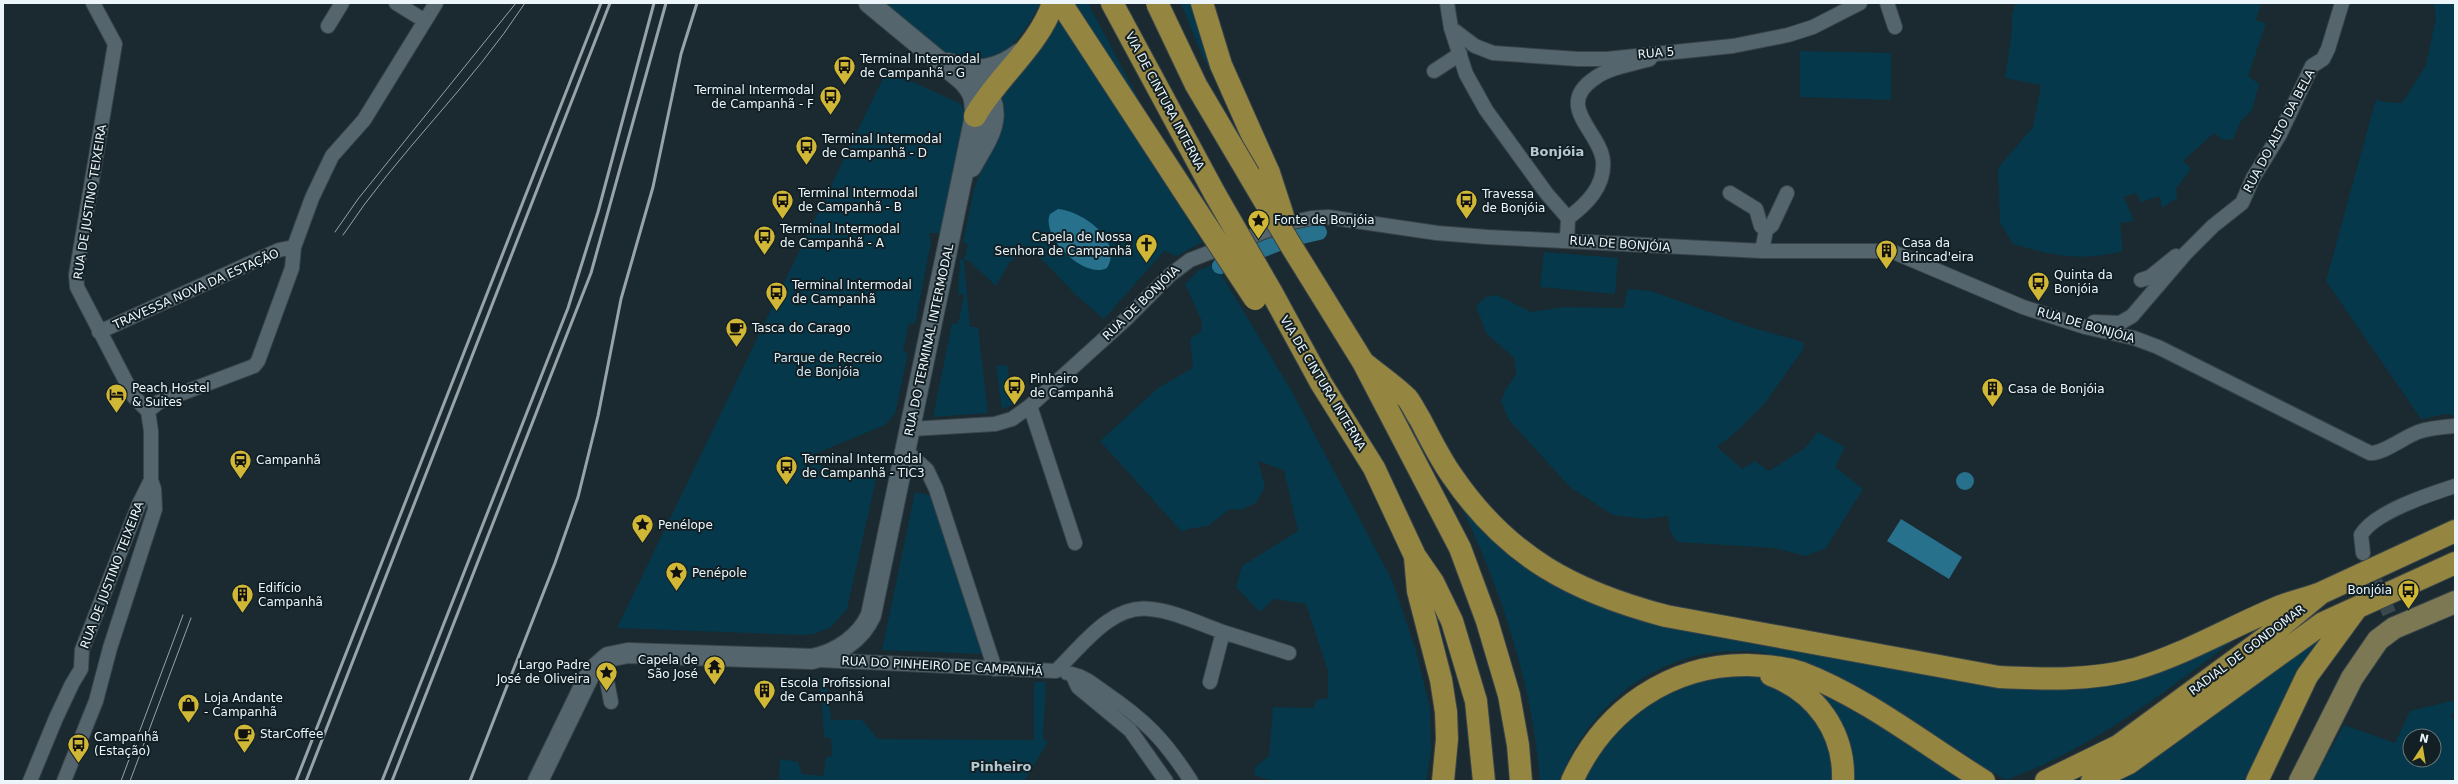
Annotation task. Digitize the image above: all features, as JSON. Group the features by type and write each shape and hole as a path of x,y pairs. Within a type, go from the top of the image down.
{"highway":[{"path":"975,116 989,94 1039,32 1053,3"},
{"path":"1061,3 1192,202 1263,296"},
{"name":"VIA DE CINTURA INTERNA","path":"1112,3 1215,194 1263,296 1283,316 1321,384 1374,468 1415,556 1433,582 1452,621 1465,659 1476,701 1484,781"},
{"path":"1157,3 1196,85 1290,244 1363,362 1460,548 1482,606 1508,695 1518,744 1521,781"},
{"path":"1202,3 1221,64 1269,173 1290,244"},
{"path":"1363,362 1408,399 1453,477 1479,510 1507,540 1544,568 1584,589 1620,604 1666,616 1998,677 2053,680 2095,677 2135,669 2174,655 2282,606 2321,593"},
{"name":"RADIAL DE GONDOMAR","path":"2046,781 2118,746 2280,627 2321,593 2455,531"},
{"path":"1415,556 1418,591 1441,680 1446,712 1447,738 1443,781"},
{"name":"RADIAL DE GONDOMAR","path":"2092,781 2129,763 2323,623 2455,563"},
{"path":"2257,781 2307,676 2356,609"},
{"path":"1737,665 1772,675 1791,684 1825,713 1836,732 1841,754 1843,781"},
{"path":"1572,781 1600,733 1630,704 1668,680 1712,667 1737,665 1777,666 1828,685 1984,781"}],"main road":[{"path":"2300,781 2352,678 2392,621 2455,602"}],"street":[{"name":"RUA DE JUSTINO TEIXEIRA","path":"30,781 56,718 81,669 82,650 139,504 150,480 151,431 148,411 134,397 77,287 76,275 113,70 115,44 93,3"},
{"path":"328,26 342,3"},
{"path":"396,3 424,21"},
{"path":"148,411 159,402 254,366 258,361 292,268 294,247 312,198 332,156 364,120 436,3"},
{"path":"869,3 972,90 975,99 975,116"},
{"path":"1447,3 1451,28 1466,74 1486,110 1548,194 1568,218 1567,240"},
{"name":"RUA 5","path":"1451,28 1475,46 1498,53 1594,60 1734,46 1788,35 1813,27 1860,3"},
{"path":"1887,3 1895,27"},
{"name":"RUA DO ALTO DA BELA","path":"2085,326 2093,322 2120,323 2132,316 2195,244 2242,203 2253,178 2280,134 2312,66 2322,59 2328,49 2342,3"},
{"path":"932,56 972,71 1001,66 1026,48"},
{"path":"1568,218 1593,196 1602,169 1601,152 1579,111 1578,102 1583,89 1596,77 1677,51"},
{"path":"1434,71 1460,54"},
{"name":"RUA DO TERMINAL INTERMODAL","path":"962,185 993,123 994,108 989,94 972,71"},
{"name":"RUA DO TERMINAL INTERMODAL","path":"840,648 861,632 875,605 975,116"},
{"path":"1730,193 1754,206 1762,226 1766,230"},
{"path":"1762,252 1766,230 1772,225 1787,193"},
{"name":"RUA DE BONJÓIA","path":"911,429 995,424 1012,419 1030,406 1122,323 1170,275 1190,260 1284,224 1312,218 1349,219 1437,233 1762,252 1891,251 2023,307 2085,326 2134,338 2158,347 2358,449 2376,454 2419,432 2455,426"},
{"path":"2140,280 2150,277 2160,268 2195,244"},
{"name":"TRAVESSA NOVA DA ESTAÇÃO","path":"99,332 279,250 294,247"},
{"path":"1030,406 1075,543"},
{"path":"906,451 927,470 936,489 995,669"},
{"name":"RUA DE JUSTINO TEIXEIRA","path":"64,781 96,701 110,648 156,509 154,489 150,480"},
{"path":"2363,553 2361,535 2370,523 2390,512 2455,486"},
{"name":"RUA DO PINHEIRO DE CAMPANHÃ","path":"603,660 614,654 628,653 803,659 1056,671 1104,624 1134,610 1160,610 1289,653"},
{"path":"1210,682 1223,632"},
{"name":"RUA DO PINHEIRO DE CAMPANHÃ","path":"803,659 822,657 840,648"},
{"path":"603,660 611,702"},
{"path":"538,781 588,678 603,660"},
{"path":"1056,671 1084,678 1138,716 1164,740 1191,781"},
{"path":"1072,674 1078,687 1130,730 1166,781"}],"green space":[{"path":"883,3 1040,3 1023,32 1007,49 988,61 978,63 961,60 939,51"},
{"path":"1069,3 1088,3 1146,113 1144,115"},
{"path":"1181,3 1197,3 1216,82 1201,53"},
{"path":"2016,3 2261,3 2256,20 2266,23 2248,76 2259,84 2252,110 2241,121 2233,139 2223,140 2214,133 2183,161 2191,169 2176,188 2177,198 2162,208 2160,196 2141,202 2136,193 2124,197 2134,221 2120,223 2123,251 2080,257 2041,252 2013,244 2000,223 1998,168 2033,127 2041,85 2005,78 2012,31 2012,13"},
{"path":"2434,3 2455,3 2455,416 2446,414 2421,419 2326,281 2376,99 2383,102 2402,103 2426,65 2436,18"},
{"path":"1060,16 1202,242 1177,256 1164,251 1104,319 1077,296 1028,245 1010,262 996,286 969,261 964,260 968,244 963,242 974,189 1003,114 1002,95 1046,43"},
{"path":"1800,51 1891,53 1891,100 1800,97"},
{"name":"Parque de Recreio de Bonjóia","path":"887,70 961,104 965,114 940,233 929,233 931,242 915,324 909,323 903,351 908,353 895,414 885,425 805,458 850,479 874,471 877,475 847,609 830,628 814,634 804,635 617,628"},
{"path":"1544,252 1618,258 1615,294 1540,287"},
{"path":"960,259 964,260 970,327 978,327 988,413 933,417 952,323 958,324 964,295 958,294"},
{"path":"1215,264 1291,390 1392,580 1415,647 1430,708 1431,751 1426,781 1275,781 1254,775 1255,767 1269,756 1273,707 1314,708 1316,700 1328,698 1328,671 1306,604 1274,599 1260,612 1236,587 1242,566 1298,531 1284,470 1258,461 1265,487 1256,503 1240,510 1230,509 1208,526 1187,529 1182,532 1100,441 1158,388 1193,368 1190,339 1201,331 1202,321 1185,284 1199,270"},
{"path":"1628,289 1651,291 1753,328 1803,342 1804,348 1765,403 1736,432 1717,447 1742,469 1755,461 1769,471 1805,448 1818,432 1845,447 1835,467 1863,489 1826,548 1806,556 1774,548 1677,542 1670,531 1668,516 1645,519 1613,515 1570,487 1509,420 1501,402 1505,391 1516,374 1514,358 1486,333 1476,306 1486,297 1497,295 1531,312 1564,307 1624,308"},
{"path":"1007,365 1014,404 1002,409 996,366"},
{"path":"915,492 933,496 983,654 882,650"},
{"path":"1457,497 1570,588 2060,684 2248,630 2161,694 2103,733 2040,766 2006,780 1807,666 1769,654 1745,651 1714,653 1684,659 1657,670 1631,686 1609,705 1589,727 1572,753 1559,781 1540,781 1530,707 1512,635 1487,565"},
{"path":"2325,634 2246,781 2105,781"},
{"path":"1715,673 1754,676 1780,687 1793,696 1815,720 1824,734 1832,765 1831,781 1583,781 1612,734 1640,706"},
{"path":"820,677 826,677 831,720 862,720 878,739 1034,740 1034,682 1046,682 1043,739 1048,742 1024,781 779,781 780,759 798,762 802,774 823,776 826,757 832,756 831,738 824,737"},
{"path":"1818,689 1842,700 1967,781 1847,781 1837,722"},
{"path":"2455,700 2455,713 2451,714 2455,726 2455,781 2313,781 2344,725 2395,743 2402,728 2402,768 2442,768 2442,728 2402,728 2410,711"}],"shaded area":[{"path":"1058,209 1078,215 1089,221 1098,229 1110,247 1111,258 1107,268 1098,270 1087,268 1066,254 1052,234 1049,223 1050,214"},
{"path":"1965,472 1971,475 1974,481 1971,487 1965,490 1959,487 1956,481 1959,475"},
{"path":"1901,519 1962,557 1949,579 1887,541"}],"waterway":[{"path":"1220,266 1289,239 1319,232"}],"tunnel":[{"path":"2367,562 2390,615"}],"tram line":[{"path":"335,232 358,199 516,3"},
{"path":"343,235 364,205 410,147 481,63 525,3"},
{"path":"121,781 183,615"},
{"path":"130,781 191,618"}],"railway":[{"path":"296,781 601,3"},
{"path":"306,781 610,3"},
{"path":"382,781 568,308 598,212 654,3"},
{"path":"392,781 591,273 666,3"},
{"path":"470,781 555,563 578,497 598,416 621,299 653,187 681,54 697,3"}],"place":[{"name":"Terminal Intermodal de Campanhã - G","path":"844,86"},
{"name":"Terminal Intermodal de Campanhã - F","path":"830,116"},
{"name":"Terminal Intermodal de Campanhã - D","path":"807,166"},
{"name":"Terminal Intermodal de Campanhã - B","path":"782,220"},
{"name":"Travessa de Bonjóia","path":"1466,220"},
{"name":"Fonte de Bonjóia","path":"1258,240"},
{"name":"Terminal Intermodal de Campanhã - A","path":"765,256"},
{"name":"Capela de Nossa Senhora de Campanhã","path":"1147,264"},
{"name":"Casa da Brincad'eira","path":"1886,270"},
{"name":"Quinta da Bonjóia","path":"2038,302"},
{"name":"Terminal Intermodal de Campanhã","path":"776,312"},
{"name":"Tasca do Carago","path":"737,348"},
{"name":"Pinheiro de Campanhã","path":"1014,406"},
{"name":"Casa de Bonjóia","path":"1992,408"},
{"name":"Peach Hostel & Suites","path":"116,414"},
{"name":"Campanhã","path":"241,480"},
{"name":"Terminal Intermodal de Campanhã - TIC3","path":"786,486"},
{"name":"Penélope","path":"643,544"},
{"name":"Penépole","path":"677,592"},
{"name":"Bonjóia","path":"2408,610"},
{"name":"Edifício Campanhã","path":"243,614"},
{"name":"Capela de São José","path":"714,686"},
{"name":"Largo Padre José de Oliveira","path":"606,692"},
{"name":"Escola Profissional de Campanhã","path":"764,710"},
{"name":"Loja Andante - Campanhã","path":"188,724"},
{"name":"StarCoffee","path":"244,754"},
{"name":"Campanhã (Estação)","path":"79,764"}],"district":[{"name":"Bonjóia","path":"1557,151"},
{"name":"Pinheiro","path":"1001,766"}]}
